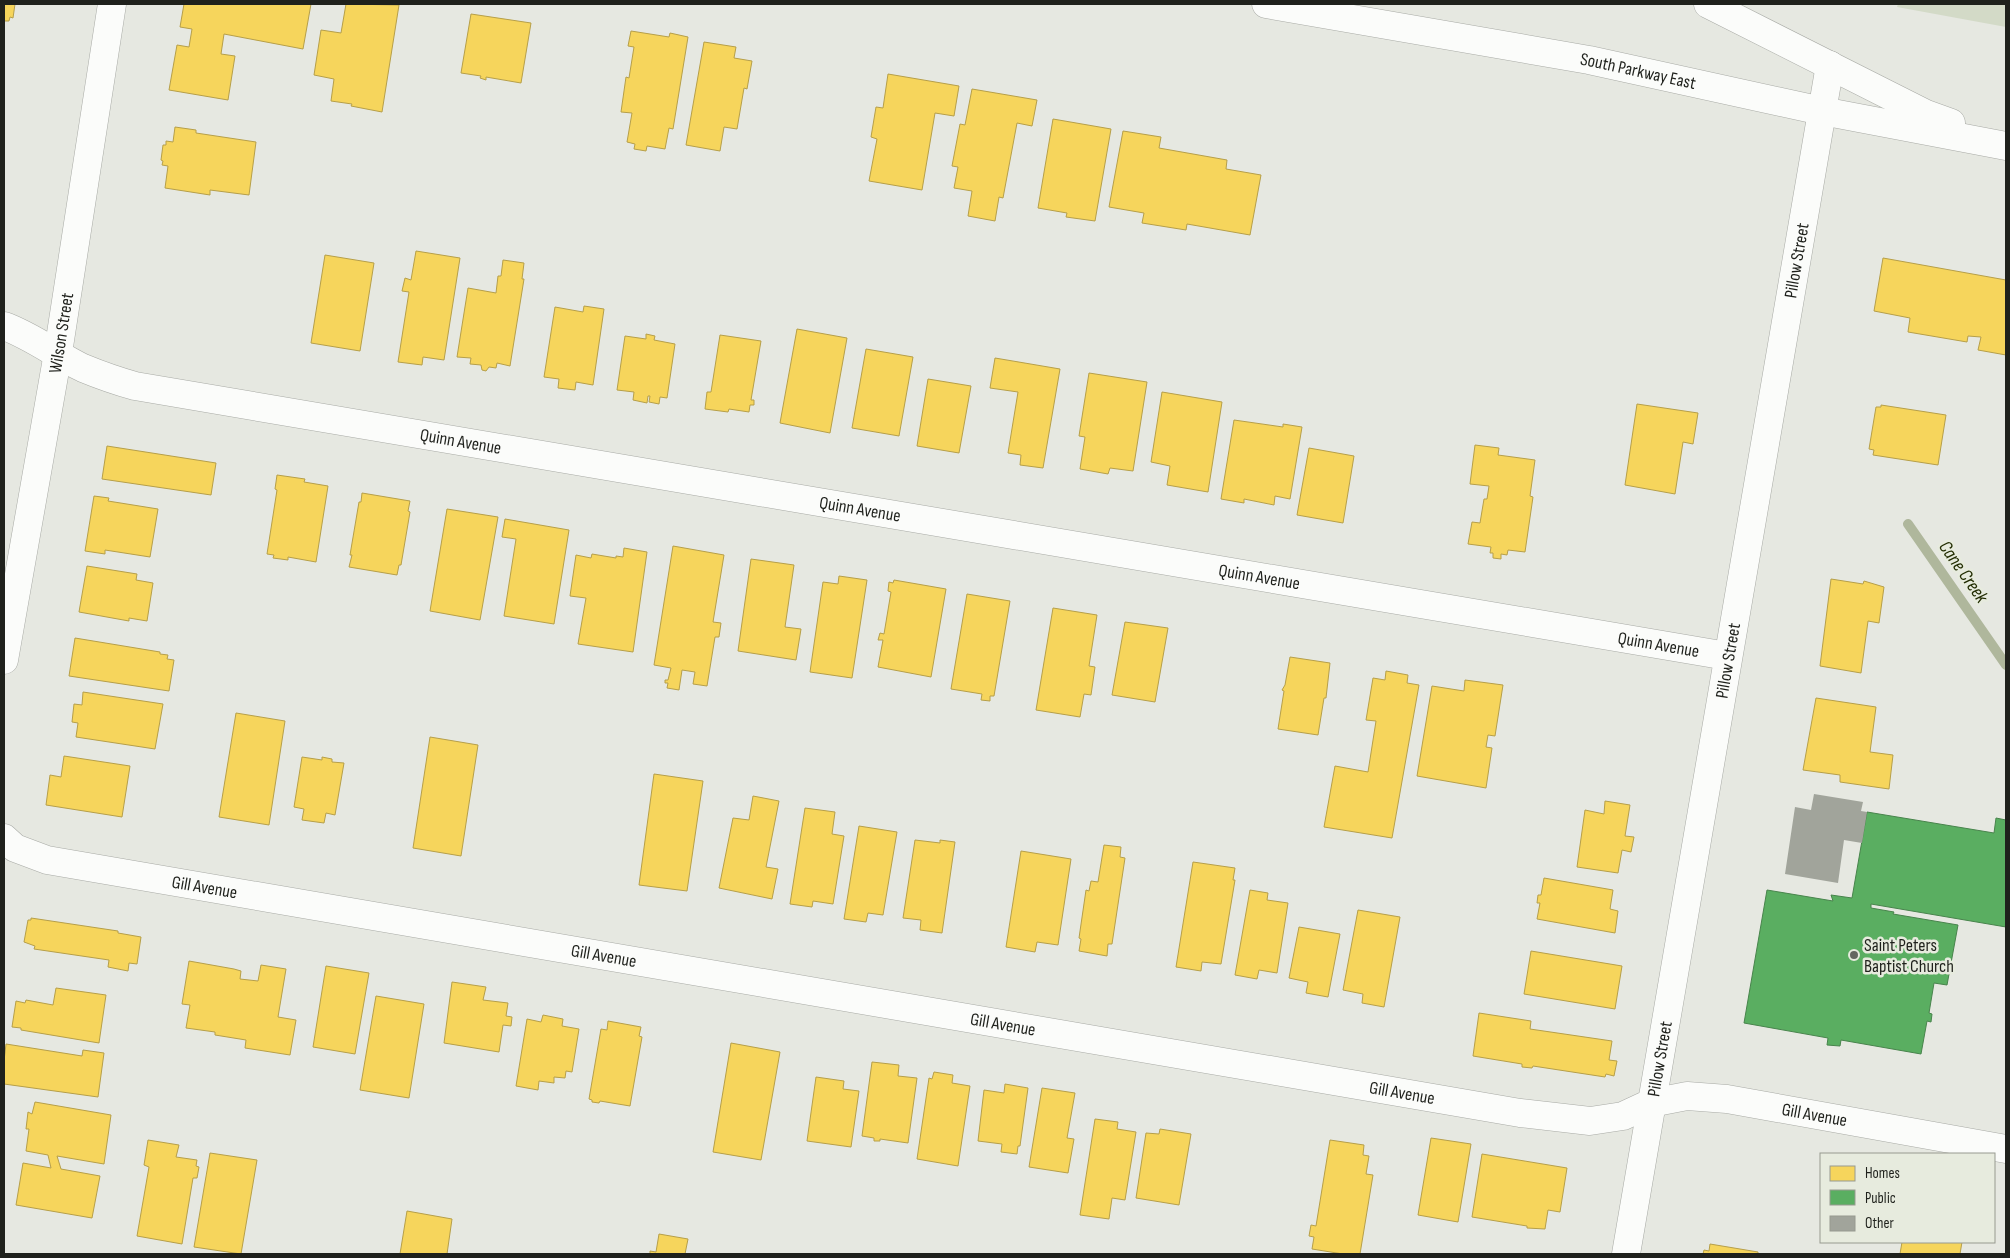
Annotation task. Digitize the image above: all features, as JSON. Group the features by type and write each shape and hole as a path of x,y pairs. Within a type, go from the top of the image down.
{"street":[{"name":"Wilson Street","path":"4,660 58,353 112,4"},
{"name":"South Parkway East","path":"1266,4 1589,60 1822,112 2006,146"},
{"path":"1708,4 1926,114 2006,142"},
{"name":"Pillow Street","path":"1626,1254 1727,656 1830,65"},
{"name":"Quinn Avenue","path":"4,326 20,332 82,367 110,379 153,389 1727,656"},
{"name":"Gill Avenue","path":"4,838 15,848 47,860 1520,1113 1590,1121 1623,1116 1651,1103 1687,1096 1727,1099 2006,1149"}],"green space":[{"path":"1898,4 2006,4 2006,27 1897,7"}],"building: Homes":[{"path":"4,4 15,4 13,18 10,17 9,21 4,21"},
{"path":"184,4 311,4 303,49 224,34 221,54 235,56 228,100 169,90 177,45 189,47 192,29 180,27"},
{"path":"346,4 399,5 382,112 331,101 334,79 314,75 321,30 341,33"},
{"path":"471,14 531,23 521,83 486,77 486,80 480,78 481,76 461,73"},
{"path":"631,31 669,37 670,33 688,37 673,129 669,128 665,149 647,146 646,151 634,149 635,144 627,142 632,113 621,112 626,77 629,78 634,47 628,46"},
{"path":"704,42 736,47 734,58 752,61 747,89 744,88 737,129 724,127 720,151 686,145"},
{"path":"888,74 959,86 954,116 935,113 922,190 869,181 877,139 871,137 876,107 883,108"},
{"path":"972,89 1037,100 1032,126 1017,123 1003,198 999,197 995,221 968,216 972,191 954,188 958,167 952,166 960,124 965,125"},
{"path":"1053,119 1111,129 1095,221 1066,217 1067,213 1038,208"},
{"path":"175,127 196,130 196,133 256,142 249,195 210,190 210,195 165,188 168,166 162,165 163,145 166,145 166,141 173,142"},
{"path":"1123,131 1161,137 1159,148 1227,160 1226,169 1261,175 1250,235 1187,224 1186,230 1142,223 1144,213 1109,207"},
{"path":"416,251 460,258 444,360 423,357 422,365 398,362 409,292 402,291 405,278 411,280"},
{"path":"325,255 374,263 360,351 311,343"},
{"path":"1883,258 2006,280 2006,355 1978,350 1981,337 1968,336 1967,342 1908,332 1910,318 1874,311"},
{"path":"503,260 524,263 522,279 524,279 510,366 497,363 496,368 489,367 486,371 482,370 481,365 470,364 471,358 457,357 468,288 496,293 498,276 501,276"},
{"path":"584,306 604,309 593,385 576,382 575,390 558,388 559,379 544,377 555,307 583,312"},
{"path":"797,329 847,338 830,433 780,423"},
{"path":"646,334 655,336 654,340 675,344 667,398 660,397 659,404 649,402 650,396 648,396 647,403 633,400 634,392 617,390 625,336 646,339"},
{"path":"720,335 761,341 751,400 754,400 754,405 750,405 749,412 729,409 728,412 705,409 707,392 711,392"},
{"path":"866,349 913,357 899,436 852,428"},
{"path":"995,358 1060,369 1043,468 1020,465 1021,455 1008,453 1018,392 990,388"},
{"path":"1089,373 1147,382 1133,471 1110,468 1108,474 1080,469 1085,437 1079,436"},
{"path":"928,379 971,386 959,453 917,446"},
{"path":"1162,392 1222,402 1208,492 1167,485 1170,466 1151,462"},
{"path":"1637,404 1698,413 1693,444 1683,442 1675,494 1625,485"},
{"path":"1881,405 1946,415 1938,465 1873,455 1874,450 1869,449 1876,407 1881,407"},
{"path":"1234,420 1283,427 1283,424 1302,427 1290,499 1275,496 1274,505 1244,499 1244,503 1221,499"},
{"path":"1475,445 1499,448 1498,455 1535,460 1530,496 1533,497 1525,552 1508,550 1507,555 1501,554 1501,559 1493,558 1493,553 1490,553 1491,547 1468,544 1472,522 1480,523 1484,499 1487,499 1489,486 1470,484"},
{"path":"107,446 216,463 211,495 102,479"},
{"path":"1309,448 1354,456 1343,523 1297,515"},
{"path":"277,475 305,479 304,482 328,486 316,562 288,557 288,560 273,558 274,555 267,554 277,490 275,489"},
{"path":"362,493 410,501 408,511 410,512 401,565 399,565 397,575 349,567"},
{"path":"94,496 109,498 108,501 158,509 150,557 105,550 105,554 85,551"},
{"path":"447,509 498,517 480,620 430,611"},
{"path":"505,519 569,530 554,624 504,616 516,539 502,537"},
{"path":"673,546 724,555 713,622 721,623 719,637 715,637 707,686 693,684 695,672 682,670 679,690 667,688 668,683 665,683 665,680 668,680 671,668 654,665"},
{"path":"624,548 647,552 633,652 578,644 586,598 570,596 576,555 591,558 592,554 616,558 616,556 623,557"},
{"path":"751,559 794,565 785,627 801,629 796,660 738,651"},
{"path":"87,566 137,574 136,580 153,583 147,621 129,618 129,621 79,612"},
{"path":"839,576 867,580 852,678 810,672 823,582 838,584"},
{"path":"1831,579 1863,584 1864,581 1884,587 1879,623 1868,621 1861,673 1820,666"},
{"path":"894,580 946,589 931,677 878,667 883,640 878,640 880,633 884,634 891,592 888,591 889,582 893,583"},
{"path":"967,594 1010,601 994,696 990,696 990,701 981,700 982,694 951,689"},
{"path":"1053,608 1097,615 1089,666 1095,667 1091,695 1084,694 1080,717 1036,710"},
{"path":"1125,622 1168,628 1155,702 1112,695"},
{"path":"75,638 160,652 160,654 168,655 167,659 174,660 169,691 69,676"},
{"path":"1290,657 1330,663 1326,698 1324,698 1318,735 1278,729 1284,691 1282,690 1285,685"},
{"path":"1386,671 1408,675 1407,683 1419,685 1392,838 1324,827 1335,766 1368,772 1376,721 1366,720 1373,678 1385,680"},
{"path":"1465,680 1503,685 1495,736 1488,735 1486,747 1492,748 1486,788 1417,776 1432,686 1464,691"},
{"path":"83,692 163,704 155,749 76,737 78,723 72,722 74,704 82,705"},
{"path":"1816,698 1876,707 1870,752 1893,755 1889,789 1840,782 1840,775 1803,770"},
{"path":"236,713 285,721 269,825 219,817"},
{"path":"430,737 478,745 461,856 413,848"},
{"path":"64,756 130,766 122,817 46,805 50,775 61,777"},
{"path":"302,757 322,760 322,757 332,759 332,762 344,763 335,815 326,813 324,823 302,820 304,809 294,807"},
{"path":"654,774 703,781 687,891 639,885"},
{"path":"753,796 779,801 766,867 778,869 772,899 719,888 733,818 749,820"},
{"path":"1605,801 1630,805 1625,836 1634,837 1631,852 1622,850 1618,873 1577,867 1585,810 1604,814"},
{"path":"805,808 835,812 832,834 844,836 833,904 813,901 812,907 790,904"},
{"path":"859,826 897,832 883,915 868,913 866,922 844,919"},
{"path":"915,840 940,843 940,840 955,842 942,933 920,930 921,920 903,918"},
{"path":"1104,845 1121,847 1120,857 1125,858 1112,944 1108,944 1107,956 1079,951 1086,890 1089,891 1091,881 1098,882"},
{"path":"1021,851 1071,859 1058,945 1037,942 1035,952 1006,947"},
{"path":"1193,862 1235,868 1233,880 1235,880 1221,964 1202,962 1201,971 1176,967"},
{"path":"1544,878 1613,890 1610,909 1618,911 1615,933 1537,919 1540,903 1537,903 1538,895 1541,895"},
{"path":"1250,890 1268,893 1267,900 1288,903 1277,973 1259,970 1257,979 1235,975"},
{"path":"1358,910 1400,917 1384,1007 1362,1003 1363,994 1343,990"},
{"path":"31,918 118,931 118,933 141,937 137,964 129,963 128,971 108,967 109,960 34,949 35,946 24,942 28,920 31,920"},
{"path":"1299,927 1340,934 1328,997 1306,993 1308,982 1289,978"},
{"path":"1531,951 1622,966 1615,1009 1524,994"},
{"path":"189,961 241,971 240,979 258,981 261,965 286,969 278,1017 296,1020 290,1055 245,1048 246,1040 215,1035 215,1032 186,1028 190,1005 182,1004"},
{"path":"326,966 369,973 355,1054 313,1047"},
{"path":"452,982 486,987 483,1000 508,1003 506,1016 512,1017 511,1026 503,1025 499,1052 444,1043"},
{"path":"56,988 106,995 99,1043 12,1027 16,1001 25,1003 26,1000 53,1005"},
{"path":"376,996 424,1004 409,1098 360,1090"},
{"path":"1479,1013 1531,1021 1530,1029 1612,1041 1609,1060 1617,1061 1614,1076 1606,1074 1605,1077 1533,1066 1532,1068 1522,1067 1522,1064 1473,1056"},
{"path":"543,1015 563,1019 562,1026 579,1029 572,1072 566,1071 565,1078 554,1077 554,1083 539,1081 538,1090 516,1086 527,1019 541,1022"},
{"path":"608,1021 641,1027 639,1036 642,1037 630,1106 600,1101 599,1103 592,1102 589,1099 601,1029 607,1030"},
{"path":"731,1043 780,1052 761,1160 713,1152"},
{"path":"6,1044 82,1056 83,1050 104,1053 98,1097 4,1084"},
{"path":"872,1062 899,1065 898,1076 917,1078 908,1143 880,1139 880,1141 874,1141 874,1138 862,1136"},
{"path":"934,1072 953,1075 952,1083 970,1086 958,1166 917,1159 929,1078 932,1079"},
{"path":"816,1077 844,1081 843,1089 859,1091 851,1147 807,1141"},
{"path":"1005,1084 1028,1088 1020,1146 1018,1146 1017,1154 1001,1152 1002,1144 978,1141 984,1090 1004,1093"},
{"path":"1042,1088 1075,1093 1067,1138 1074,1139 1068,1173 1029,1167"},
{"path":"35,1102 111,1115 104,1164 57,1156 61,1169 100,1176 92,1218 16,1205 23,1163 51,1168 48,1155 26,1151 29,1129 26,1129 28,1112 32,1114"},
{"path":"1095,1119 1118,1122 1117,1129 1136,1132 1125,1200 1112,1198 1109,1219 1080,1215"},
{"path":"1160,1129 1191,1134 1179,1205 1136,1198 1146,1133 1159,1134"},
{"path":"1431,1138 1471,1144 1458,1222 1418,1215"},
{"path":"148,1140 179,1145 176,1157 197,1160 196,1166 199,1167 197,1178 193,1178 182,1244 137,1236 149,1167 144,1165"},
{"path":"1330,1140 1364,1145 1363,1155 1369,1156 1366,1174 1373,1175 1360,1254 1343,1254 1312,1249 1314,1237 1309,1236 1311,1225 1316,1226"},
{"path":"210,1153 257,1160 241,1254 194,1247"},
{"path":"1482,1154 1567,1168 1560,1212 1548,1210 1545,1229 1527,1228 1527,1226 1472,1217"},
{"path":"407,1211 452,1219 447,1254 400,1254"},
{"path":"659,1234 688,1239 685,1254 650,1254 650,1251 656,1252"},
{"path":"1902,1243 1962,1243 1960,1254 1900,1254"},
{"path":"1710,1244 1758,1252 1758,1254 1703,1254 1704,1250 1709,1251"}],"building: Public":[{"name":"Saint Peters Baptist Church","path":"1867,812 1994,833 1996,818 2006,820 2006,927 1871,904 1871,908 1894,912 1893,914 1958,925 1947,985 1934,983 1929,1013 1932,1014 1931,1022 1927,1021 1921,1054 1841,1040 1840,1046 1827,1045 1828,1038 1744,1023 1767,890 1833,901 1831,895 1852,898"}],"building: Other":[{"path":"1814,794 1863,802 1861,811 1867,812 1862,843 1844,840 1838,883 1785,874 1795,807 1811,810"}],"waterway":[{"name":"Cane Creek","path":"1908,524 2006,665"}],"place":[{"name":"Saint Peters Baptist Church","path":"1854,955"}]}
